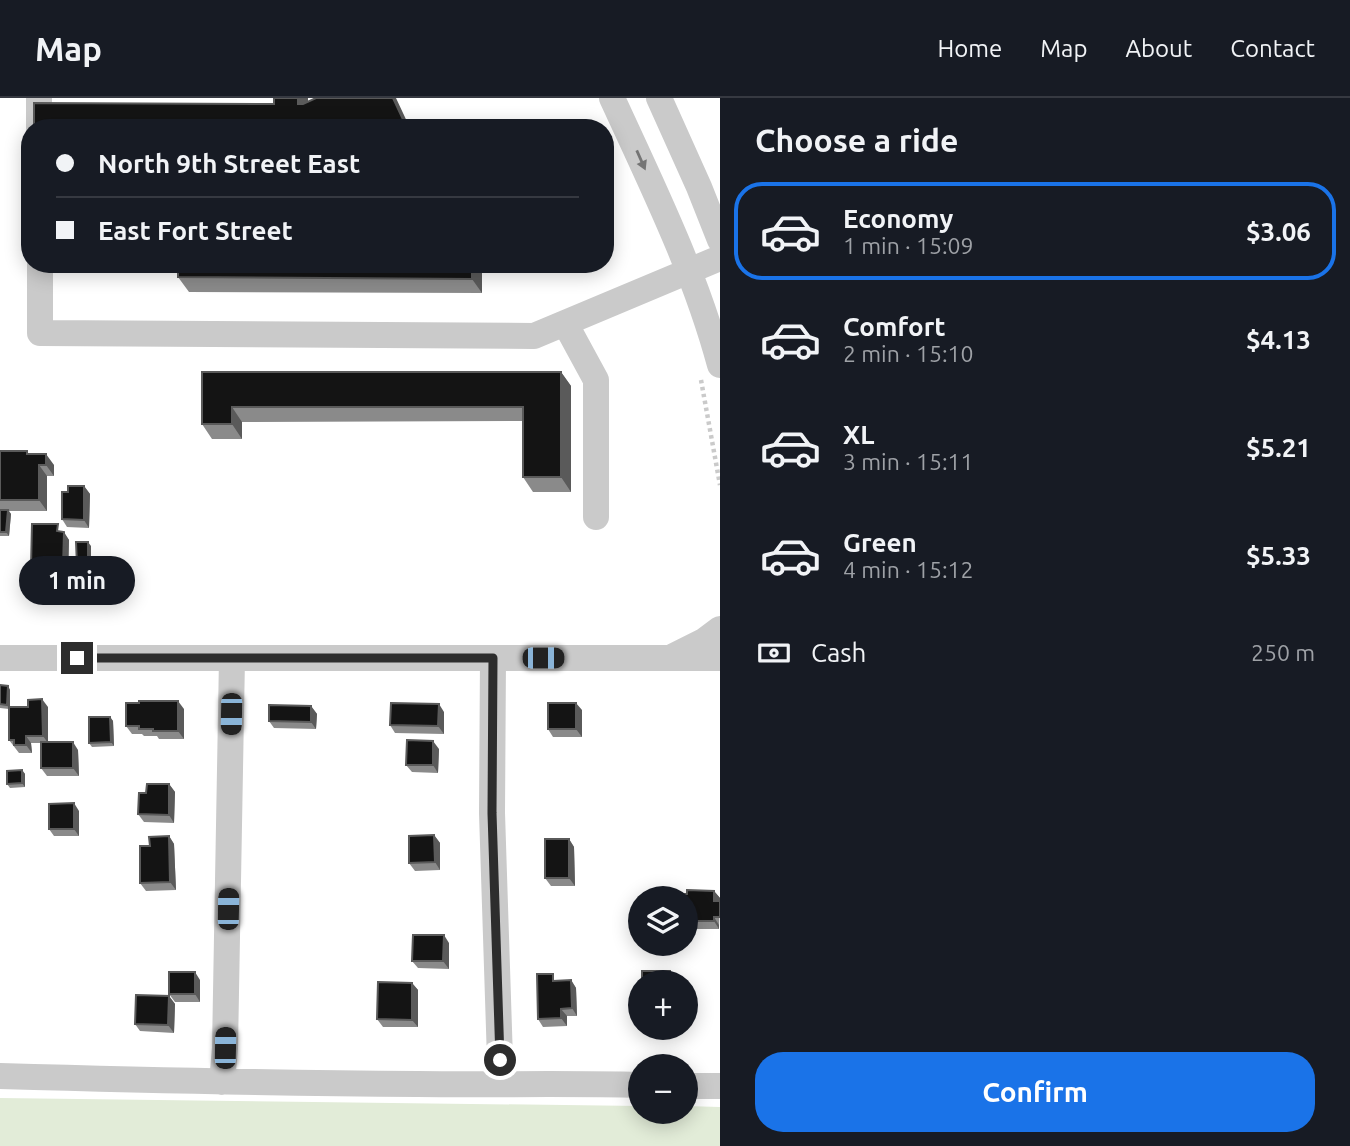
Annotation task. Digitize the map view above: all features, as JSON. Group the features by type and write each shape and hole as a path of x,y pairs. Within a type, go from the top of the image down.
{"street":[{"path":"39,98 39,119"},
{"path":"612,98 704,307 709,368"},
{"path":"659,98 720,240"},
{"path":"40,273 40,333 534,335 720,258"},
{"path":"565,323 596,380 596,517"},
{"path":"668,658 704,641 720,629"},
{"path":"0,658 720,658"},
{"path":"222,1082 225,1048 232,658"},
{"path":"493,658 492,813 500,1060 497,1083"},
{"path":"0,1076 222,1082 628,1085"},
{"path":"698,1086 720,1086"}],"path":[{"path":"709,368 704,395 720,485"}],"green space":[{"path":"0,1098 628,1106 628,1124 698,1124 698,1106 720,1107 720,1146 0,1146"}],"building":[{"path":"274,98 298,98 298,104 303,104 316,98 393,98 403,119 34,119 34,103 274,104"},
{"path":"178,273 472,273 472,279 178,277"},
{"path":"202,372 561,372 561,477 523,477 523,407 232,407 232,424 202,424"},
{"path":"0,451 46,454 46,465 39,465 39,500 0,500"},
{"path":"68,486 84,486 84,520 62,519 62,492 68,492"},
{"path":"0,510 8,510 6,532 0,532"},
{"path":"32,524 58,524 57,531 64,532 63,567 31,567"},
{"path":"76,542 88,542 88,565 77,565"},
{"path":"0,685 8,686 7,705 0,704"},
{"path":"42,699 43,736 26,736 26,745 14,745 14,740 9,740 9,707 28,707 28,700"},
{"path":"178,701 178,731 153,731 139,729 139,726 126,726 126,703"},
{"path":"391,703 439,704 438,726 390,725"},
{"path":"548,703 576,703 576,729 548,729"},
{"path":"269,705 311,706 311,722 269,721"},
{"path":"89,717 110,717 111,742 89,743"},
{"path":"407,740 433,741 433,765 406,765"},
{"path":"41,742 73,742 73,768 41,768"},
{"path":"22,770 22,783 7,784 7,771"},
{"path":"147,784 169,784 169,815 138,814 139,793 146,793"},
{"path":"74,803 74,829 49,829 49,804"},
{"path":"434,835 435,862 409,863 409,836"},
{"path":"169,836 170,882 140,883 140,846 150,846 149,837"},
{"path":"545,839 569,839 569,878 545,878"},
{"path":"698,890 714,891 714,901 720,901 720,917 714,917 714,921 698,921"},
{"path":"413,935 444,935 443,961 412,961"},
{"path":"169,972 195,972 195,994 169,994"},
{"path":"537,974 553,974 553,981 571,980 572,1008 561,1009 561,1018 538,1019"},
{"path":"378,982 412,983 412,1020 377,1019"},
{"path":"136,995 169,996 168,1025 135,1024"}],"route":[{"path":"77,658 493,658 492,813 500,1060"}]}
